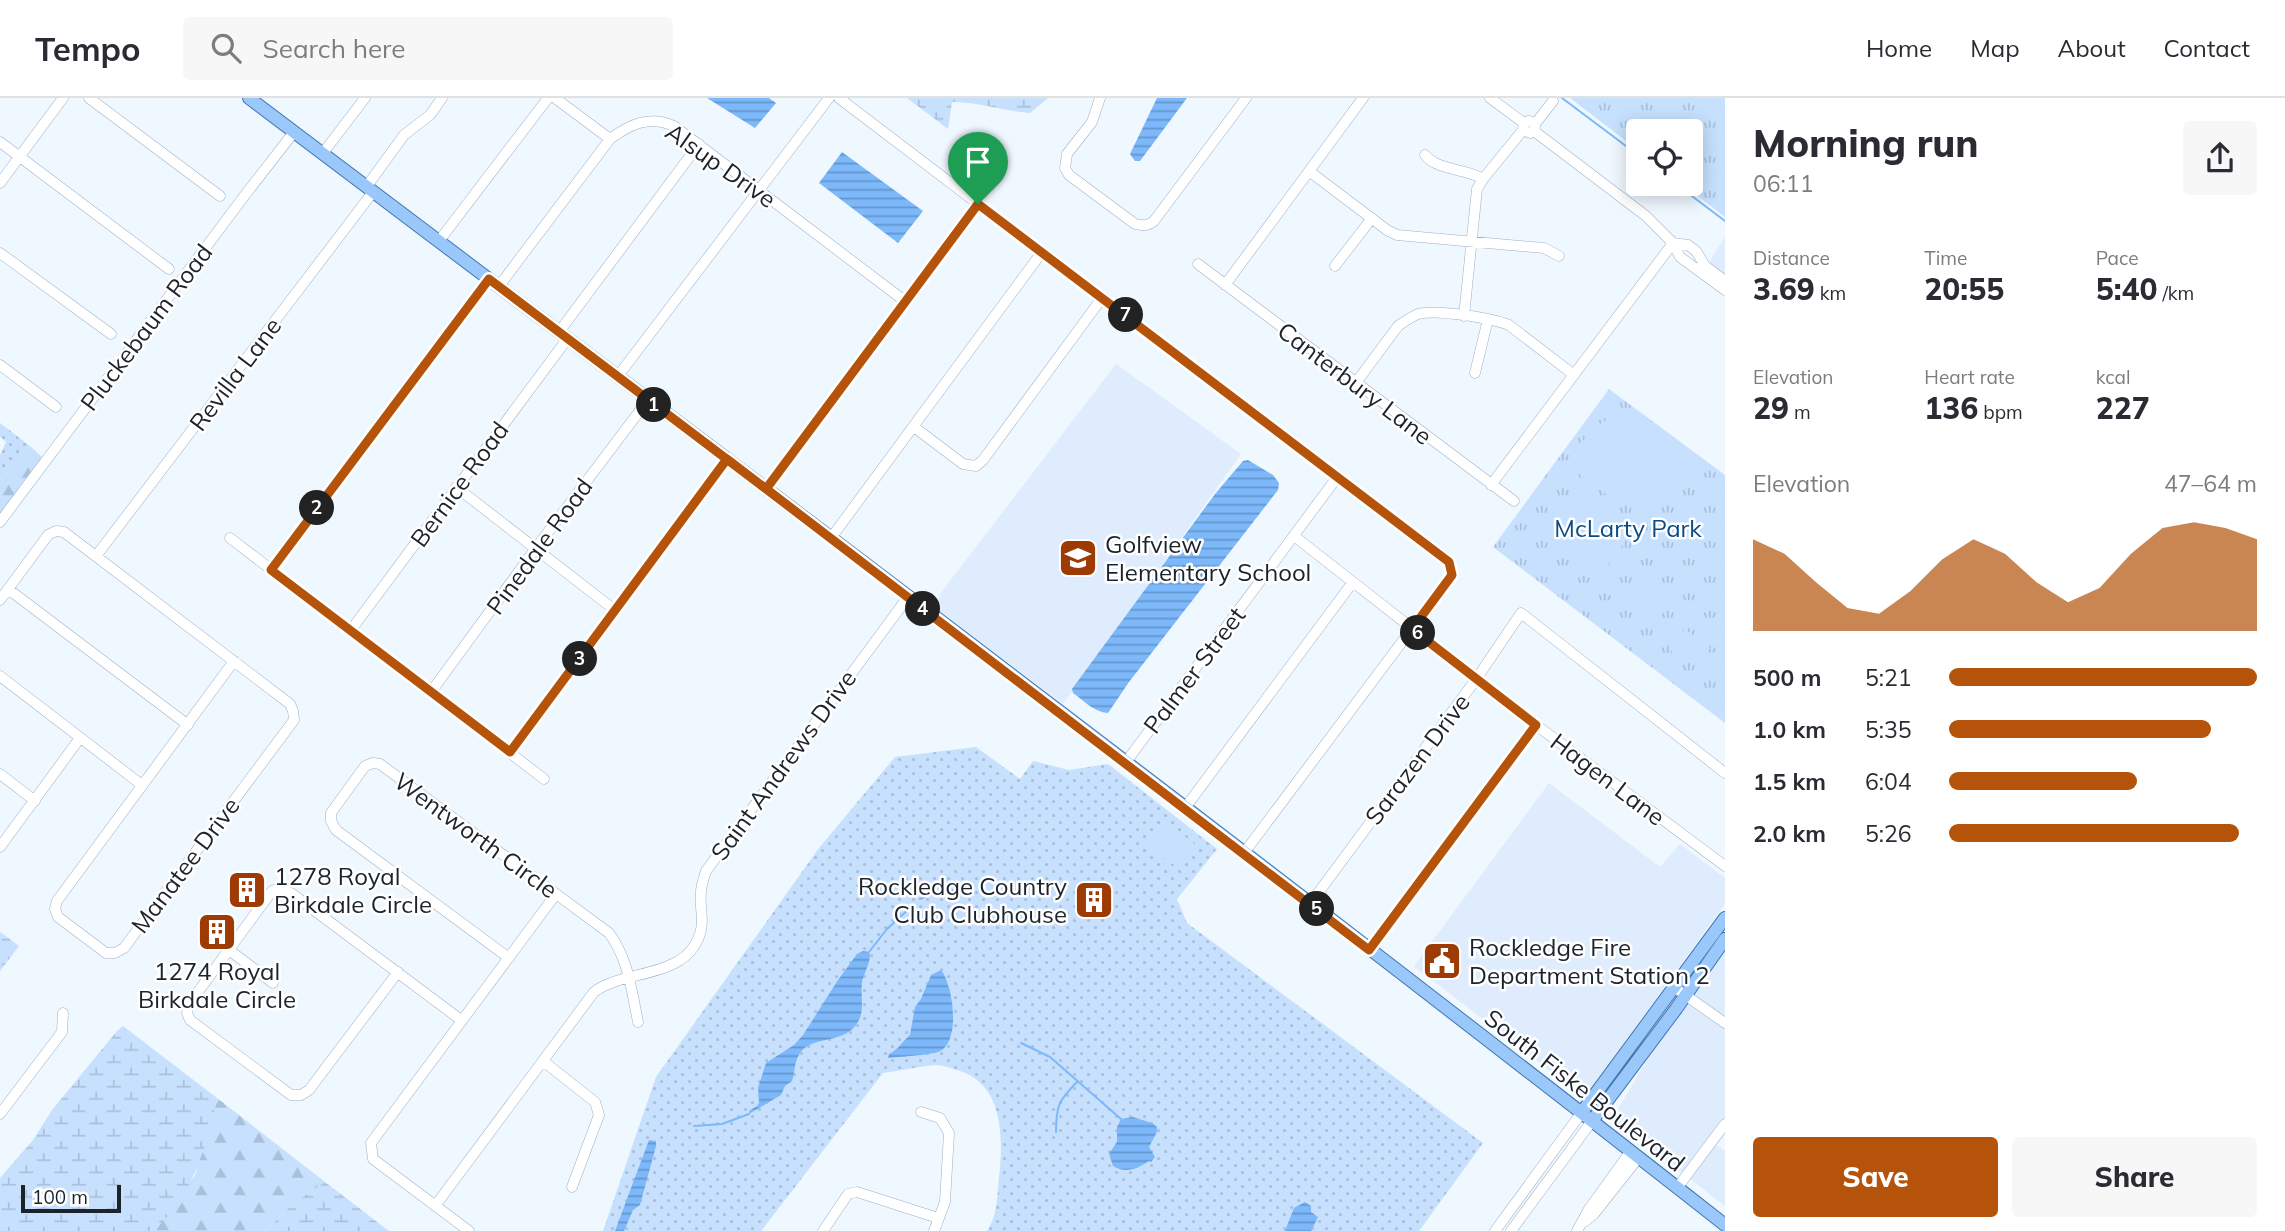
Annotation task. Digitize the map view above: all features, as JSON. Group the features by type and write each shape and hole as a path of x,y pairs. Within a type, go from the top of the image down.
{"main road":[{"name":"South Fiske Boulevard","path":"252,99 1126,762 1725,1225"},
{"path":"1582,1112 1725,918"},
{"path":"1592,1121 1648,1048 1725,939"},
{"path":"1646,1025 1644,1038 1648,1048"}],"street":[{"path":"0,183 63,98"},
{"path":"89,98 220,196"},
{"path":"323,153 365,98"},
{"name":"Revilla Lane","path":"96,556 370,189 404,135 430,114 442,98"},
{"path":"439,241 548,98"},
{"path":"555,98 610,139"},
{"path":"618,376 829,98"},
{"path":"839,98 1449,562 1452,575 1244,853"},
{"path":"1100,98 1092,122 1067,154 1065,168 1069,175 1135,224 1142,226 1154,221 1246,98"},
{"path":"1225,285 1363,98"},
{"path":"1490,98 1646,216 1673,243 1681,257 1725,290"},
{"path":"1464,316 1477,189 1553,101"},
{"name":"Alsup Drive","path":"271,570 494,283 610,139 626,126 648,120 674,126 906,302"},
{"name":"Pluckebaum Road","path":"0,522 294,132"},
{"path":"0,142 169,269"},
{"name":"Bernice Road","path":"351,631 699,144"},
{"path":"1425,155 1430,161 1471,172 1483,179"},
{"path":"1309,171 1398,235 1544,248 1559,256"},
{"path":"766,489 978,204"},
{"path":"1335,266 1371,218"},
{"path":"1673,243 1688,245 1696,251 1705,266 1725,281"},
{"path":"1491,485 1673,243"},
{"path":"831,538 1042,252"},
{"path":"0,253 111,334"},
{"name":"Canterbury Lane","path":"1198,264 1514,501"},
{"path":"914,427 963,464 976,466 1102,298"},
{"path":"1355,384 1398,326 1408,319 1427,313 1489,319 1509,325 1574,374"},
{"path":"1475,373 1489,319"},
{"path":"0,365 56,407"},
{"name":"Pinedale Road","path":"431,692 648,400"},
{"path":"510,752 727,459"},
{"name":"Palmer Street","path":"1126,762 1338,476"},
{"path":"456,487 616,611"},
{"path":"0,600 48,535 55,531 64,531 234,661 142,785 0,676"},
{"name":"Hagen Lane","path":"1294,536 1536,725 1725,866"},
{"path":"230,538 544,779"},
{"path":"1185,808 1353,582"},
{"path":"8,589 188,725"},
{"name":"Saint Andrews Drive","path":"435,1206 594,992 605,984 671,965 695,944 701,929 701,893 706,871 908,597"},
{"name":"Sarazen Drive","path":"1310,904 1477,678 1521,613 1725,773"},
{"name":"Manatee Drive","path":"142,785 57,901 55,909 58,917 106,953 115,953 124,948 294,720 290,704 234,661"},
{"path":"1369,950 1536,725"},
{"path":"0,848 80,738"},
{"name":"Wentworth Circle","path":"509,958 336,830 331,821 331,813 365,766 380,764 609,933 617,944 629,978 638,1022"},
{"path":"0,774 35,801"},
{"path":"398,972 309,1090 301,1095 291,1095 190,1020 187,1013 189,1004 272,891 280,888 291,893 398,972 461,1020"},
{"path":"469,1231 373,1160 371,1143 556,894"},
{"path":"229,950 273,983"},
{"path":"1674,987 1725,1023"},
{"path":"0,1114 62,1032 63,1013"},
{"path":"543,1061 595,1102 598,1108 599,1115 572,1187"},
{"path":"920,1112 940,1118 949,1133 945,1202 934,1231"},
{"path":"1495,1231 1582,1112"},
{"path":"1511,1231 1592,1121"},
{"path":"1677,1188 1725,1124"},
{"path":"1580,1227 1594,1214 1635,1154"},
{"path":"1542,1167 1553,1175"},
{"path":"823,1231 848,1194 857,1192 939,1218"}],"shaded area":[{"path":"1725,237 1725,277 1708,264"},
{"path":"1116,364 1241,454 1063,704 936,608 940,594"},
{"path":"1549,783 1660,867 1680,844 1725,878 1725,904 1584,1097 1414,966"},
{"path":"1725,948 1725,1019 1692,993"},
{"path":"1688,999 1725,1027 1725,1118 1683,1174 1612,1119 1662,1035"},
{"path":"1715,1144 1725,1151 1725,1206 1689,1178"}],"green space":[{"path":"907,98 1048,98 1030,113 952,102 948,129"},
{"path":"1570,98 1725,98 1725,217 1698,196 1703,196 1703,119 1626,119 1626,141"},
{"name":"McLarty Park","path":"1609,389 1725,475 1725,723 1493,547"},
{"path":"1630,412 1640,413 1703,460 1651,516 1643,517 1622,501 1620,504 1566,465 1599,424"},
{"path":"0,423 30,446 0,480 0,455 6,442 0,437"},
{"path":"30,446 43,458 0,516 0,480"},
{"path":"1579,482 1632,521 1624,543 1596,581 1573,559 1563,535 1565,509"},
{"path":"1656,589 1672,601 1653,626 1647,622 1641,628 1630,620 1639,610 1636,599 1647,591"},
{"path":"1685,629 1710,648 1698,664 1691,659 1688,663 1670,650"},
{"path":"976,747 1020,779 1033,761 1069,770 1108,764 1217,849 1177,899 1187,923 1483,1143 1419,1231 987,1231 996,1209 1000,1169 1001,1139 996,1110 983,1085 972,1076 936,1065 883,1073 761,1231 603,1231 656,1077 819,848 895,757"},
{"path":"1165,822 1196,845 1178,868 1147,845"},
{"path":"0,932 19,946 0,971"},
{"path":"123,1026 217,1098 203,1153 186,1189 164,1220 151,1231 0,1231 0,1178 33,1140 52,1110"},
{"path":"217,1098 325,1182 295,1202 265,1231 151,1231 159,1225 195,1175"},
{"path":"325,1182 389,1231 265,1231 295,1202"}],"water":[{"path":"707,98 769,98 776,103 755,128"},
{"path":"1157,98 1187,98 1140,161 1135,161 1130,154"},
{"path":"842,152 923,211 898,243 819,183"},
{"path":"1248,460 1273,475 1279,483 1278,490 1108,713 1089,706 1073,693 1072,689 1215,494 1243,461"},
{"path":"869,952 870,956 862,982 861,1015 856,1025 842,1035 804,1049 796,1061 792,1081 785,1086 781,1095 749,1114 759,1103 758,1088 766,1063 794,1045 803,1035 838,980 857,954"},
{"path":"941,970 949,988 953,1013 953,1026 946,1047 934,1053 888,1058 910,1035 915,1007 931,975"},
{"path":"1133,1117 1157,1127 1149,1147 1155,1157 1151,1162 1136,1168 1122,1170 1113,1166 1109,1154 1117,1142 1117,1127 1121,1119"},
{"path":"649,1140 656,1141 656,1146 640,1205 633,1210 624,1231 615,1231"},
{"path":"1305,1202 1318,1217 1311,1231 1285,1231 1294,1208"}],"waterway":[{"path":"1562,98 1626,146"},
{"path":"1692,196 1725,221"},
{"path":"920,899 970,887"},
{"path":"869,952 887,929 911,907"},
{"path":"1021,1043 1050,1057 1121,1119"},
{"path":"1056,1132 1060,1104 1078,1081"},
{"path":"694,1126 722,1124 749,1114"}],"place":[{"name":"Golfview Elementary School","path":"1078,558"},
{"name":"1278 Royal Birkdale Circle","path":"247,890"},
{"name":"Rockledge Country Club Clubhouse","path":"1094,900"},
{"name":"1274 Royal Birkdale Circle","path":"217,932"},
{"name":"Rockledge Fire Department Station 2","path":"1442,961"}],"route":[{"path":"978,204 766,489 727,459 648,400 618,376 489,279 271,570 510,752 727,459 766,489 831,538 908,597 1111,751 1369,950 1536,725 1412,629 1452,575 1449,562 978,204"}]}
